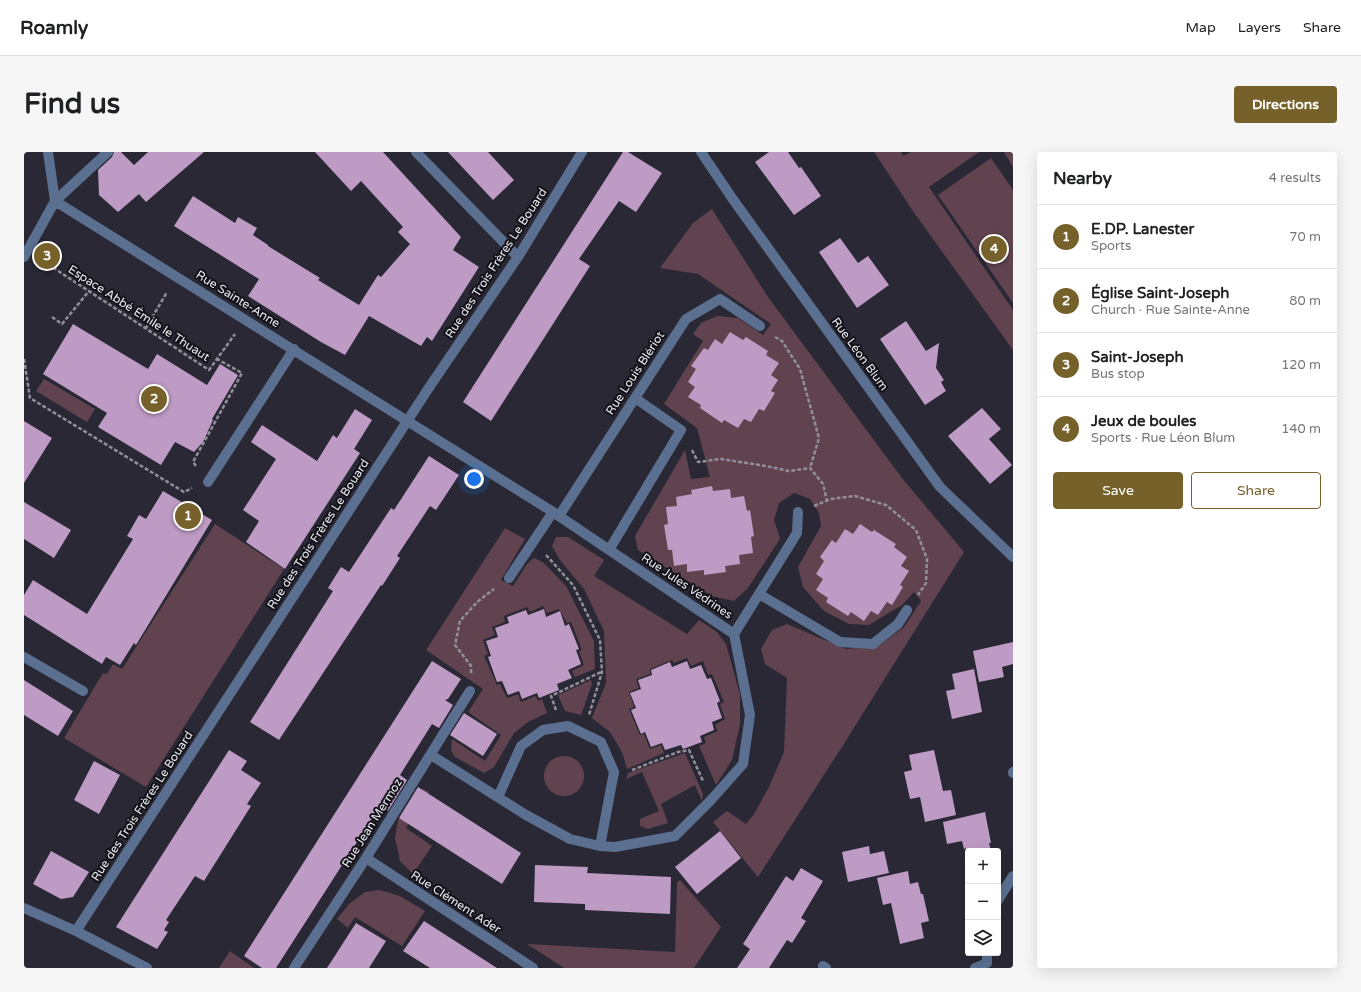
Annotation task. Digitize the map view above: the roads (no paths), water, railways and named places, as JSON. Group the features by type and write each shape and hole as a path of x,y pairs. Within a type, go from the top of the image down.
{"street":[{"path":"48,152 55,201"},
{"path":"26,254 55,201 108,152"},
{"path":"416,152 518,257"},
{"name":"Rue des Trois Frères Le Bouard","path":"76,931 407,420 518,257 582,152"},
{"name":"Rue Léon Blum","path":"701,152 732,198 940,487 1013,558"},
{"name":"Rue Sainte-Anne","path":"55,201 407,420"},
{"name":"Rue Louis Blériot","path":"509,578 533,541 556,514 686,319 720,299 760,326"},
{"path":"208,482 294,349"},
{"path":"609,550 681,430 634,398"},
{"name":"Rue Jules Védrines","path":"407,420 556,514 734,634 750,715 743,764 711,800 675,836 615,847 600,846 570,839 526,815 431,755"},
{"path":"734,634 797,533 798,512"},
{"path":"759,594 840,642 873,644 898,624 907,610"},
{"path":"24,657 83,691"},
{"name":"Rue Jean Mermoz","path":"294,968 366,858 470,691"},
{"path":"498,797 521,746 543,730 568,726 584,733 601,742 614,772 600,846"},
{"name":"Rue Clément Ader","path":"366,858 533,968"},
{"path":"1001,895 1013,876"},
{"path":"24,908 76,931 147,968"},
{"path":"974,968 988,961"}],"place":[{"name":"Jeux de boules","path":"994,249"},
{"name":"Saint-Joseph","path":"47,256"},
{"name":"Église Saint-Joseph","path":"154,399"},
{"name":"E.DP. Lanester","path":"188,516"}]}
